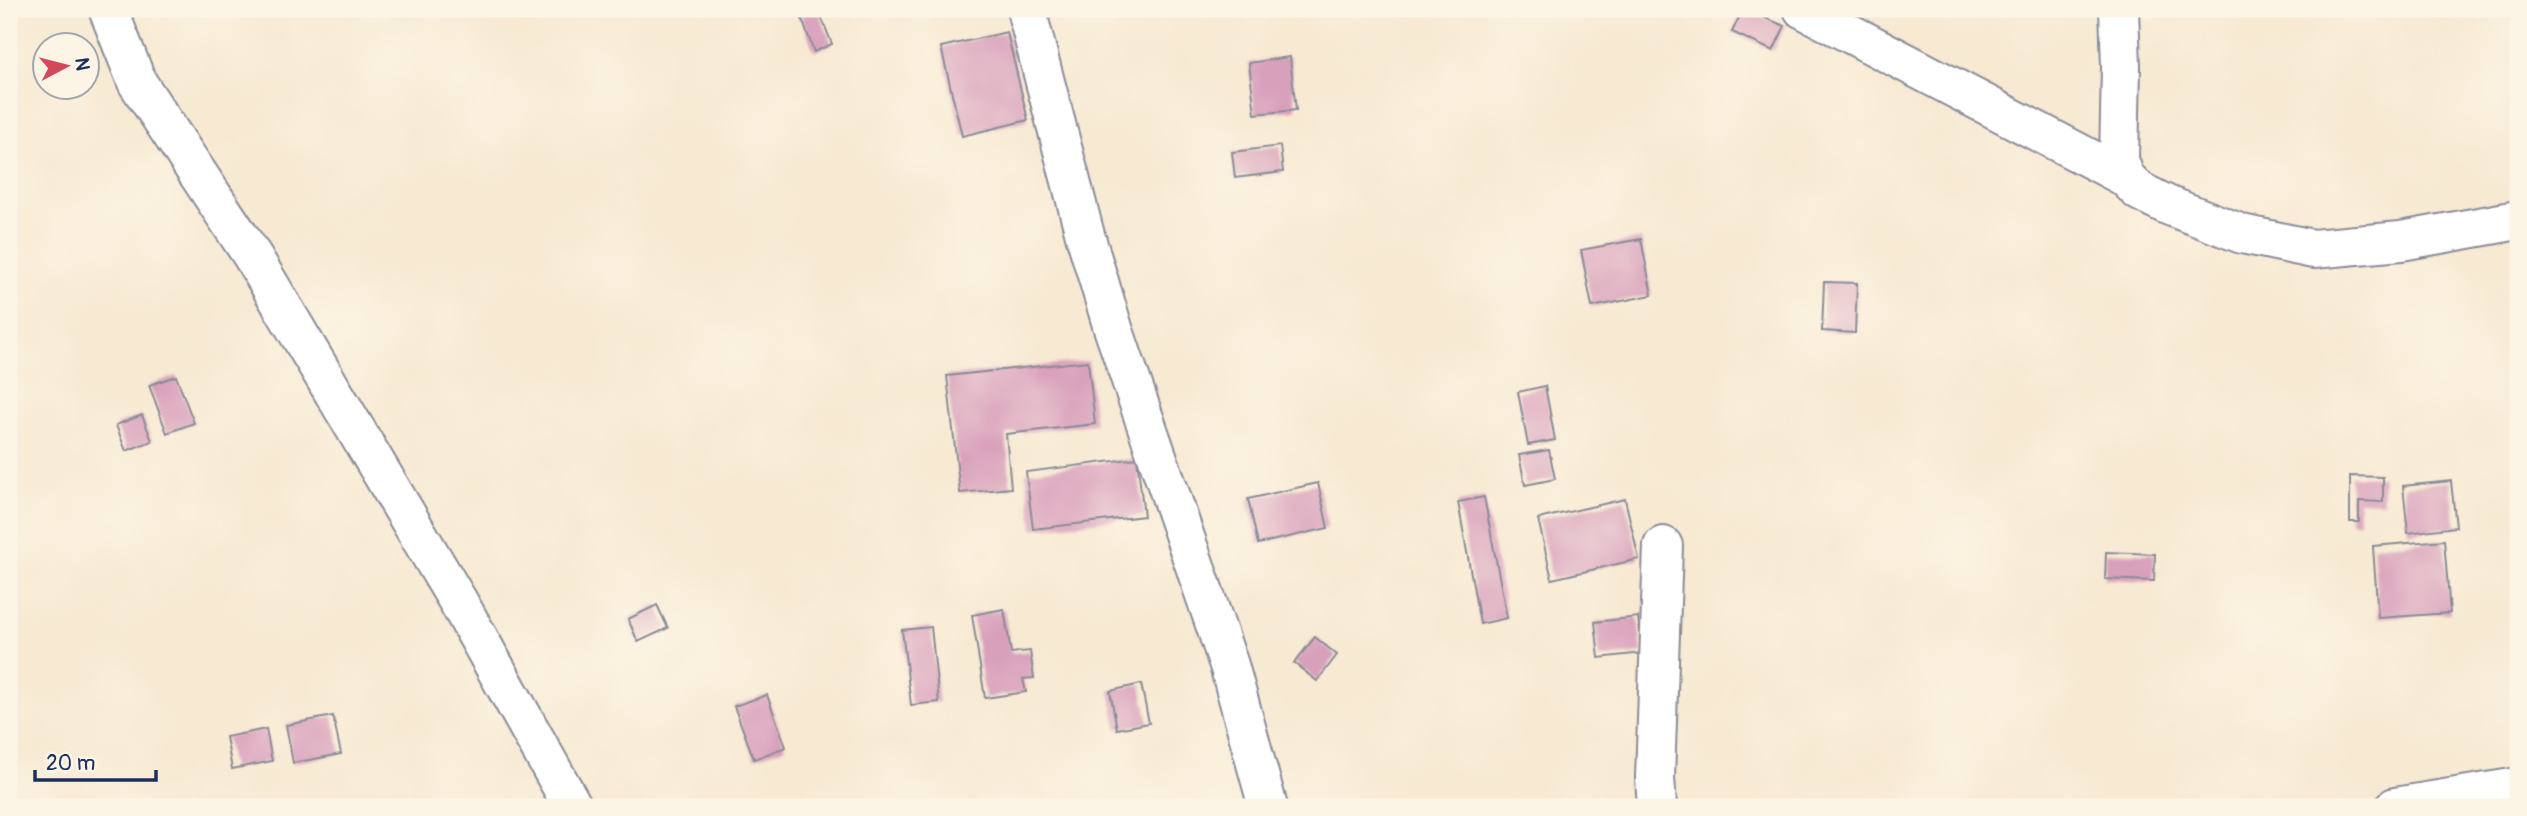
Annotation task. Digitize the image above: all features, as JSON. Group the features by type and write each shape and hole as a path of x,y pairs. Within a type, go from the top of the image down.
{"street":[{"path":"108,9 137,82 253,257 459,603 573,807"},
{"path":"1026,9 1113,328 1229,665 1268,807"},
{"path":"1803,9 2125,177 2139,191 2167,205 2242,234 2313,249 2401,241 2518,220"},
{"path":"2119,9 2121,67 2118,147 2125,177"},
{"path":"1657,807 1655,778 1663,546"},
{"path":"2395,807 2518,787"}],"building":[{"path":"818,9 832,44 814,52 801,16"},
{"path":"1705,9 1724,9 1720,17"},
{"path":"1743,9 1785,26 1773,51 1732,32"},
{"path":"1007,32 1028,120 962,136 941,47"},
{"path":"1290,57 1296,110 1255,114 1249,63"},
{"path":"1280,146 1283,172 1235,178 1232,152"},
{"path":"1641,239 1652,295 1592,307 1581,250"},
{"path":"1824,282 1857,283 1855,333 1822,331"},
{"path":"1088,361 1095,424 1006,434 1011,488 960,493 947,376"},
{"path":"176,376 194,423 167,433 149,385"},
{"path":"1545,386 1555,440 1528,445 1518,392"},
{"path":"142,415 152,441 126,451 116,425"},
{"path":"1549,450 1555,479 1525,485 1519,455"},
{"path":"1137,458 1144,516 1033,529 1026,472"},
{"path":"2350,476 2383,477 2383,502 2359,501 2359,522 2350,522"},
{"path":"2451,481 2456,527 2408,533 2403,486"},
{"path":"1318,483 1328,528 1258,544 1248,499"},
{"path":"1484,497 1507,618 1480,624 1458,502"},
{"path":"1625,499 1639,559 1552,579 1538,519"},
{"path":"2444,540 2450,613 2378,618 2373,546"},
{"path":"2106,552 2155,554 2154,581 2105,579"},
{"path":"657,605 668,628 638,642 628,619"},
{"path":"1004,609 1011,653 1030,651 1034,678 1023,679 1026,692 985,698 972,615"},
{"path":"1638,617 1642,653 1599,658 1595,622"},
{"path":"931,627 939,702 911,705 902,630"},
{"path":"1315,637 1337,655 1317,681 1294,663"},
{"path":"1141,684 1149,723 1117,729 1110,691"},
{"path":"767,695 786,747 754,759 734,706"},
{"path":"333,716 341,754 293,763 286,725"},
{"path":"266,729 272,761 232,769 226,737"}]}
